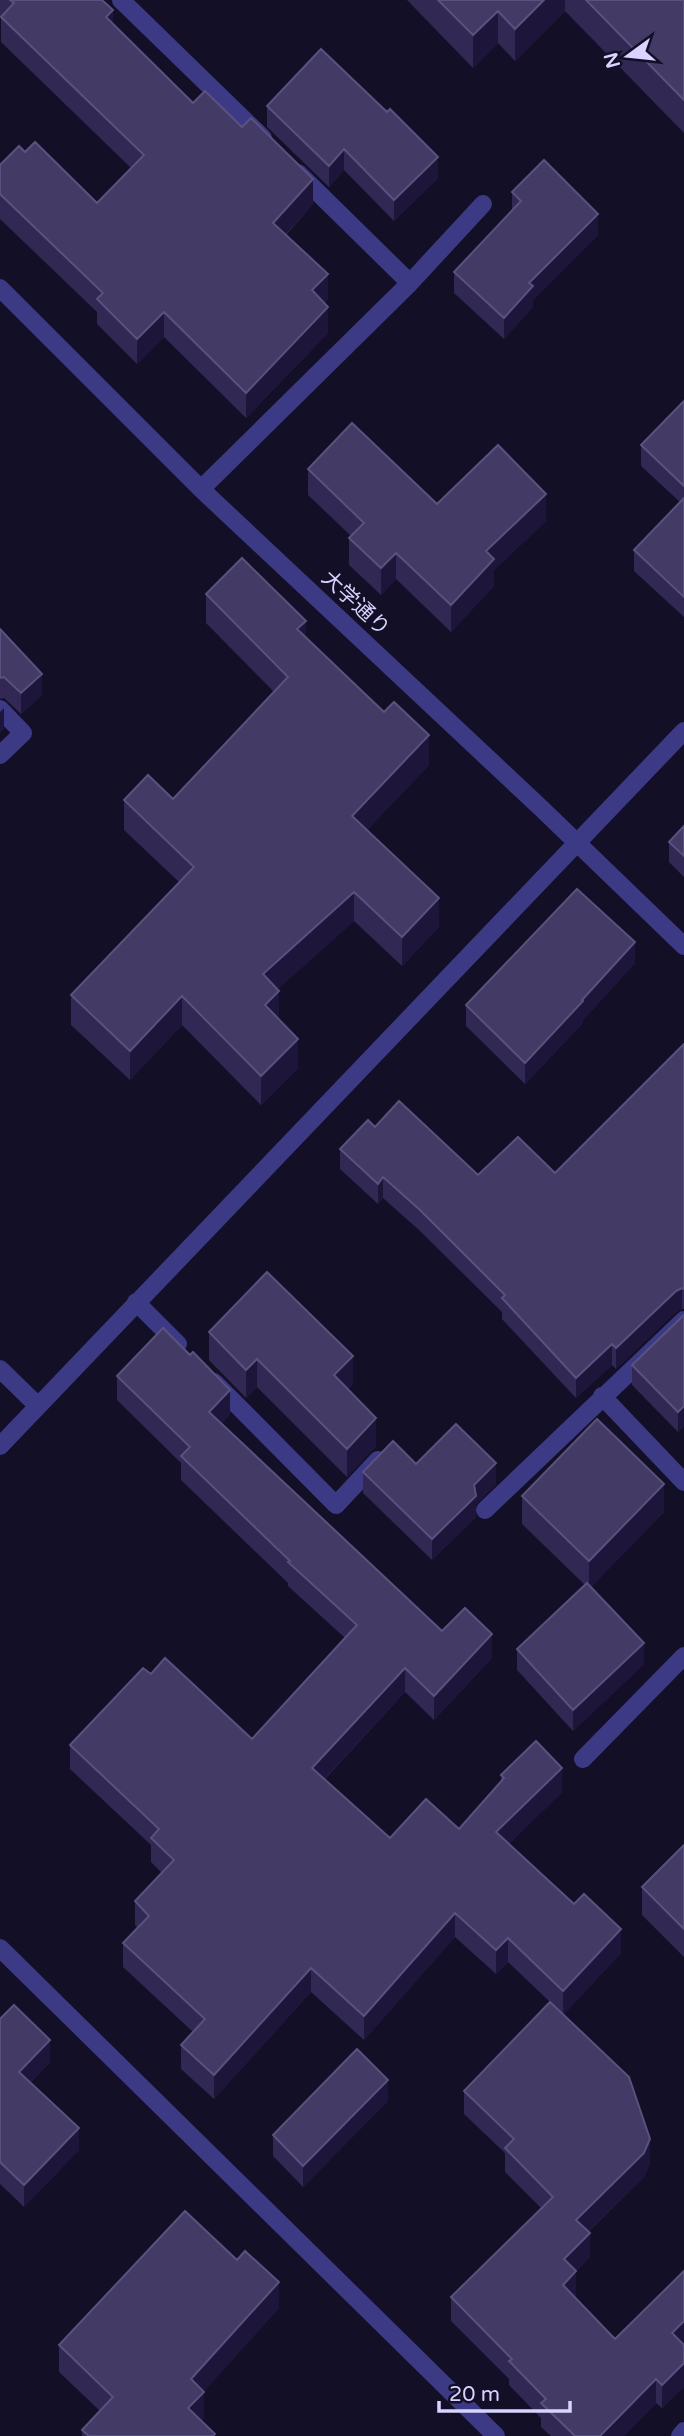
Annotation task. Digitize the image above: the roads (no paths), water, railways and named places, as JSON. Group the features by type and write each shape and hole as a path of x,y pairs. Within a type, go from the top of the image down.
{"street":[{"path":"121,0 410,283"},
{"path":"201,489 410,283 484,204"},
{"name":"大学通り","path":"0,288 201,489 684,946"},
{"path":"0,709 23,733 0,755"},
{"path":"0,1446 684,731"},
{"path":"136,1302 336,1505 388,1450"},
{"path":"485,1510 684,1320"},
{"path":"0,1369 38,1406"},
{"path":"602,1396 684,1482"},
{"path":"583,1759 684,1656"},
{"path":"0,1948 496,2436"},
{"path":"680,2436 684,2431"}]}
